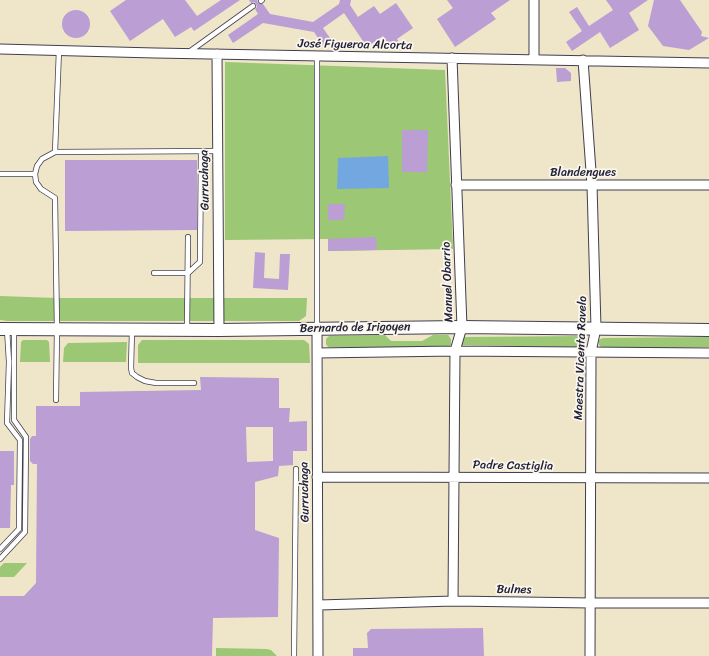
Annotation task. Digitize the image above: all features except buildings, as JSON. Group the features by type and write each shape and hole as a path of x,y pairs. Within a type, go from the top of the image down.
{"street":[{"path":"534,0 534,60"},
{"name":"José Figueroa Alcorta","path":"0,49 186,54 709,62"},
{"name":"Gurruchaga","path":"217,54 219,330"},
{"name":"Manuel Obarrio","path":"452,58 462,327 456,351 453,601"},
{"name":"Maestra Vicenta Ravelo","path":"583,60 592,185 596,328 591,352 592,479 590,656"},
{"name":"Blandengues","path":"456,185 709,185"},
{"name":"Bernardo de Irigoyen","path":"7,329 219,330 462,327 709,330"},
{"name":"Gurruchaga","path":"317,329 318,656"},
{"name":"Bernardo de Irigoyen","path":"317,353 456,351 709,352"},
{"name":"Padre Castiglia","path":"317,477 592,479 709,478"},
{"name":"Bulnes","path":"319,605 453,601 709,603"}],"lane":[{"path":"186,54 253,6"},
{"path":"55,152 59,50"},
{"path":"317,56 317,329"},
{"path":"154,273 188,273 200,262 201,151"},
{"path":"56,400 57,329 54,198 40,189 36,182 35,174 37,166 42,159 55,152 217,151"},
{"path":"0,174 35,174"},
{"path":"187,330 188,237"},
{"path":"0,549 19,529 21,488 20,440 7,422 9,362 7,329"},
{"path":"0,559 25,532 26,437 14,420 7,329"},
{"path":"132,330 132,373 145,381 156,383 194,383"},
{"path":"294,656 296,469"}],"green space":[{"path":"225,62 445,70 453,249 328,251 328,239 225,240"},
{"path":"0,296 56,298 307,298 306,316 299,321 7,321 0,320"},
{"path":"385,335 391,341 422,341 433,335 448,335 451,339 451,345 446,348 328,347 326,344 326,339 329,336"},
{"path":"582,336 585,342 582,347 462,345 462,340 465,337"},
{"path":"709,337 709,347 603,349 599,345 598,340 603,338"},
{"path":"23,340 47,340 49,342 50,362 20,362 21,342"},
{"path":"142,340 304,340 309,344 310,363 138,363 138,345"},
{"path":"127,342 126,362 63,362 64,348 68,343"},
{"path":"4,563 27,563 14,577 0,577 0,567"},
{"path":"216,648 267,649 271,650 277,656 216,656"}],"water":[{"path":"388,156 389,188 337,189 338,158"}]}
